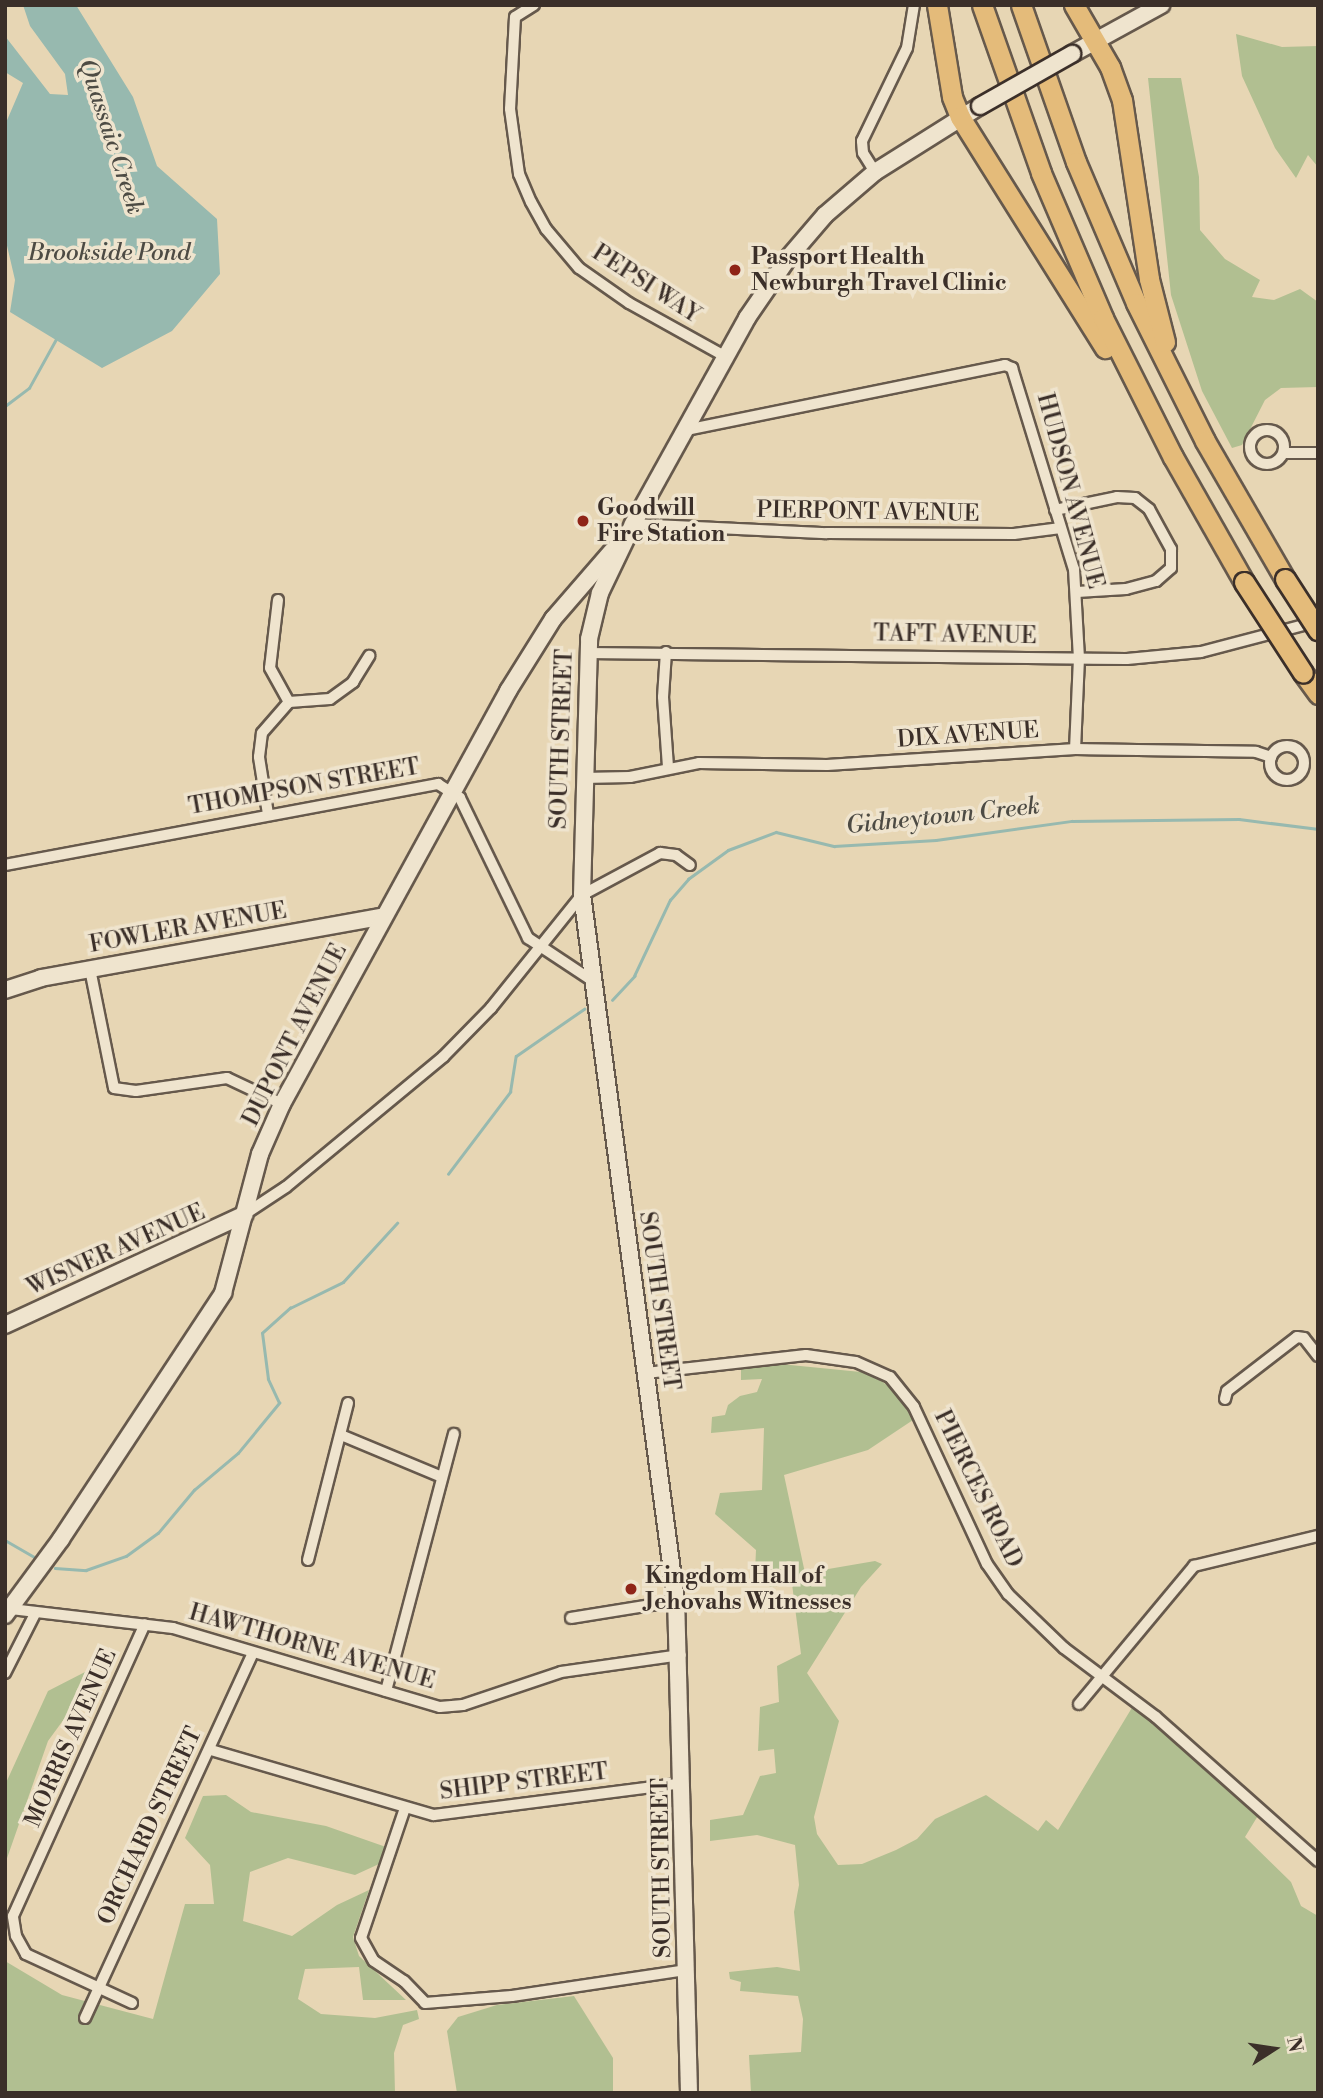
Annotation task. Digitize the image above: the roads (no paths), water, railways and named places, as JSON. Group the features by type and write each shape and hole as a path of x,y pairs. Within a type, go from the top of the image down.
{"highway":[{"path":"937,5 952,97 960,117 1172,457 1244,582 1318,694"},
{"path":"982,5 1061,222 1172,457"},
{"path":"1021,5 1094,208 1205,441 1284,579 1318,630"},
{"path":"1074,5 1110,67 1124,109 1159,326 1205,441"}],"street":[{"name":"PEPSI WAY","path":"534,5 514,18 510,109 519,174 531,202 546,229 579,268 629,303 726,357"},
{"path":"875,172 863,153 862,141 907,48 914,5"},
{"path":"633,524 747,317 798,245 875,172 960,117 1161,5"},
{"name":"HUDSON AVENUE","path":"685,430 1009,365 1016,373 1077,592 1079,657 1075,749"},
{"path":"1283,453 1318,453"},
{"path":"1055,510 1117,496 1135,498 1149,509 1171,549 1171,568 1156,581 1126,589 1077,592"},
{"name":"PIERPONT AVENUE","path":"633,524 840,533 1014,534 1061,528"},
{"name":"SOUTH STREET","path":"633,524 600,593 587,653 582,895 681,1655 689,2093"},
{"name":"DUPONT AVENUE","path":"8,1612 223,1293 260,1154 282,1104 381,917 553,619 633,524"},
{"path":"278,600 270,668 289,702"},
{"name":"TAFT AVENUE","path":"587,653 1127,659 1201,652 1318,621"},
{"path":"666,652 663,696 668,767"},
{"path":"268,814 258,743 268,724 289,702 330,699 354,682 369,656"},
{"name":"DIX AVENUE","path":"583,778 629,777 668,767 827,765 1075,749 1256,752 1272,757"},
{"name":"THOMPSON STREET","path":"5,864 423,784 453,791 528,938 540,949 593,981"},
{"path":"245,1214 286,1187 443,1057 540,949 582,895 660,853 676,855 690,865"},
{"name":"FOWLER AVENUE","path":"5,990 90,969 381,917"},
{"path":"90,969 114,1088 136,1091 227,1078 282,1104"},
{"name":"WISNER AVENUE","path":"5,1325 245,1214"},
{"path":"1225,1399 1227,1391 1297,1337 1304,1338 1318,1356"},
{"name":"PIERCES ROAD","path":"646,1373 806,1355 856,1362 890,1377 914,1407 987,1564 1039,1626 1156,1717 1318,1861"},
{"path":"308,1560 348,1404"},
{"path":"386,1692 453,1434"},
{"path":"341,1435 442,1477"},
{"path":"1079,1704 1099,1675 1194,1566 1318,1536"},
{"path":"570,1618 676,1601"},
{"name":"HAWTHORNE AVENUE","path":"8,1612 36,1612 145,1624 386,1692 449,1707 561,1672 681,1655"},
{"path":"5,1673 36,1612"},
{"name":"MORRIS AVENUE","path":"132,2003 26,1954 16,1936 13,1916 145,1624"},
{"name":"ORCHARD STREET","path":"85,2018 211,1750 253,1653"},
{"name":"SHIPP STREET","path":"211,1750 405,1808 441,1815 683,1783"},
{"path":"405,1808 361,1938 374,1961 404,1981 425,2003 512,1996 687,1970"}],"water":[{"name":"Brookside Pond","path":"23,5 76,5 133,97 157,166 217,219 220,274 172,331 102,368 10,312 15,280 5,237 5,125 23,83 5,72 5,36 50,94 68,95 65,74 30,26"}],"waterway":[{"name":"Quassaic Creek","path":"5,406 29,388 56,339"},
{"name":"Gidneytown Creek","path":"612,1000 634,976 670,900 688,879 728,850 776,832 834,846 936,840 1072,821 1239,819 1318,829"},
{"name":"Gidneytown Creek","path":"448,1174 510,1092 516,1056 584,1009"},
{"name":"Gidneytown Creek","path":"55,1568 86,1570 126,1556 158,1533 194,1490 238,1453 279,1403 268,1379 262,1333 290,1308 343,1282 397,1223"},
{"name":"Gidneytown Creek","path":"5,1540 36,1558"}],"place":[{"name":"Passport Health Newburgh Travel Clinic","path":"735,270"},
{"name":"Goodwill Fire Station","path":"583,521"},
{"name":"Kingdom Hall of Jehovahs Witnesses","path":"631,1589"}]}
